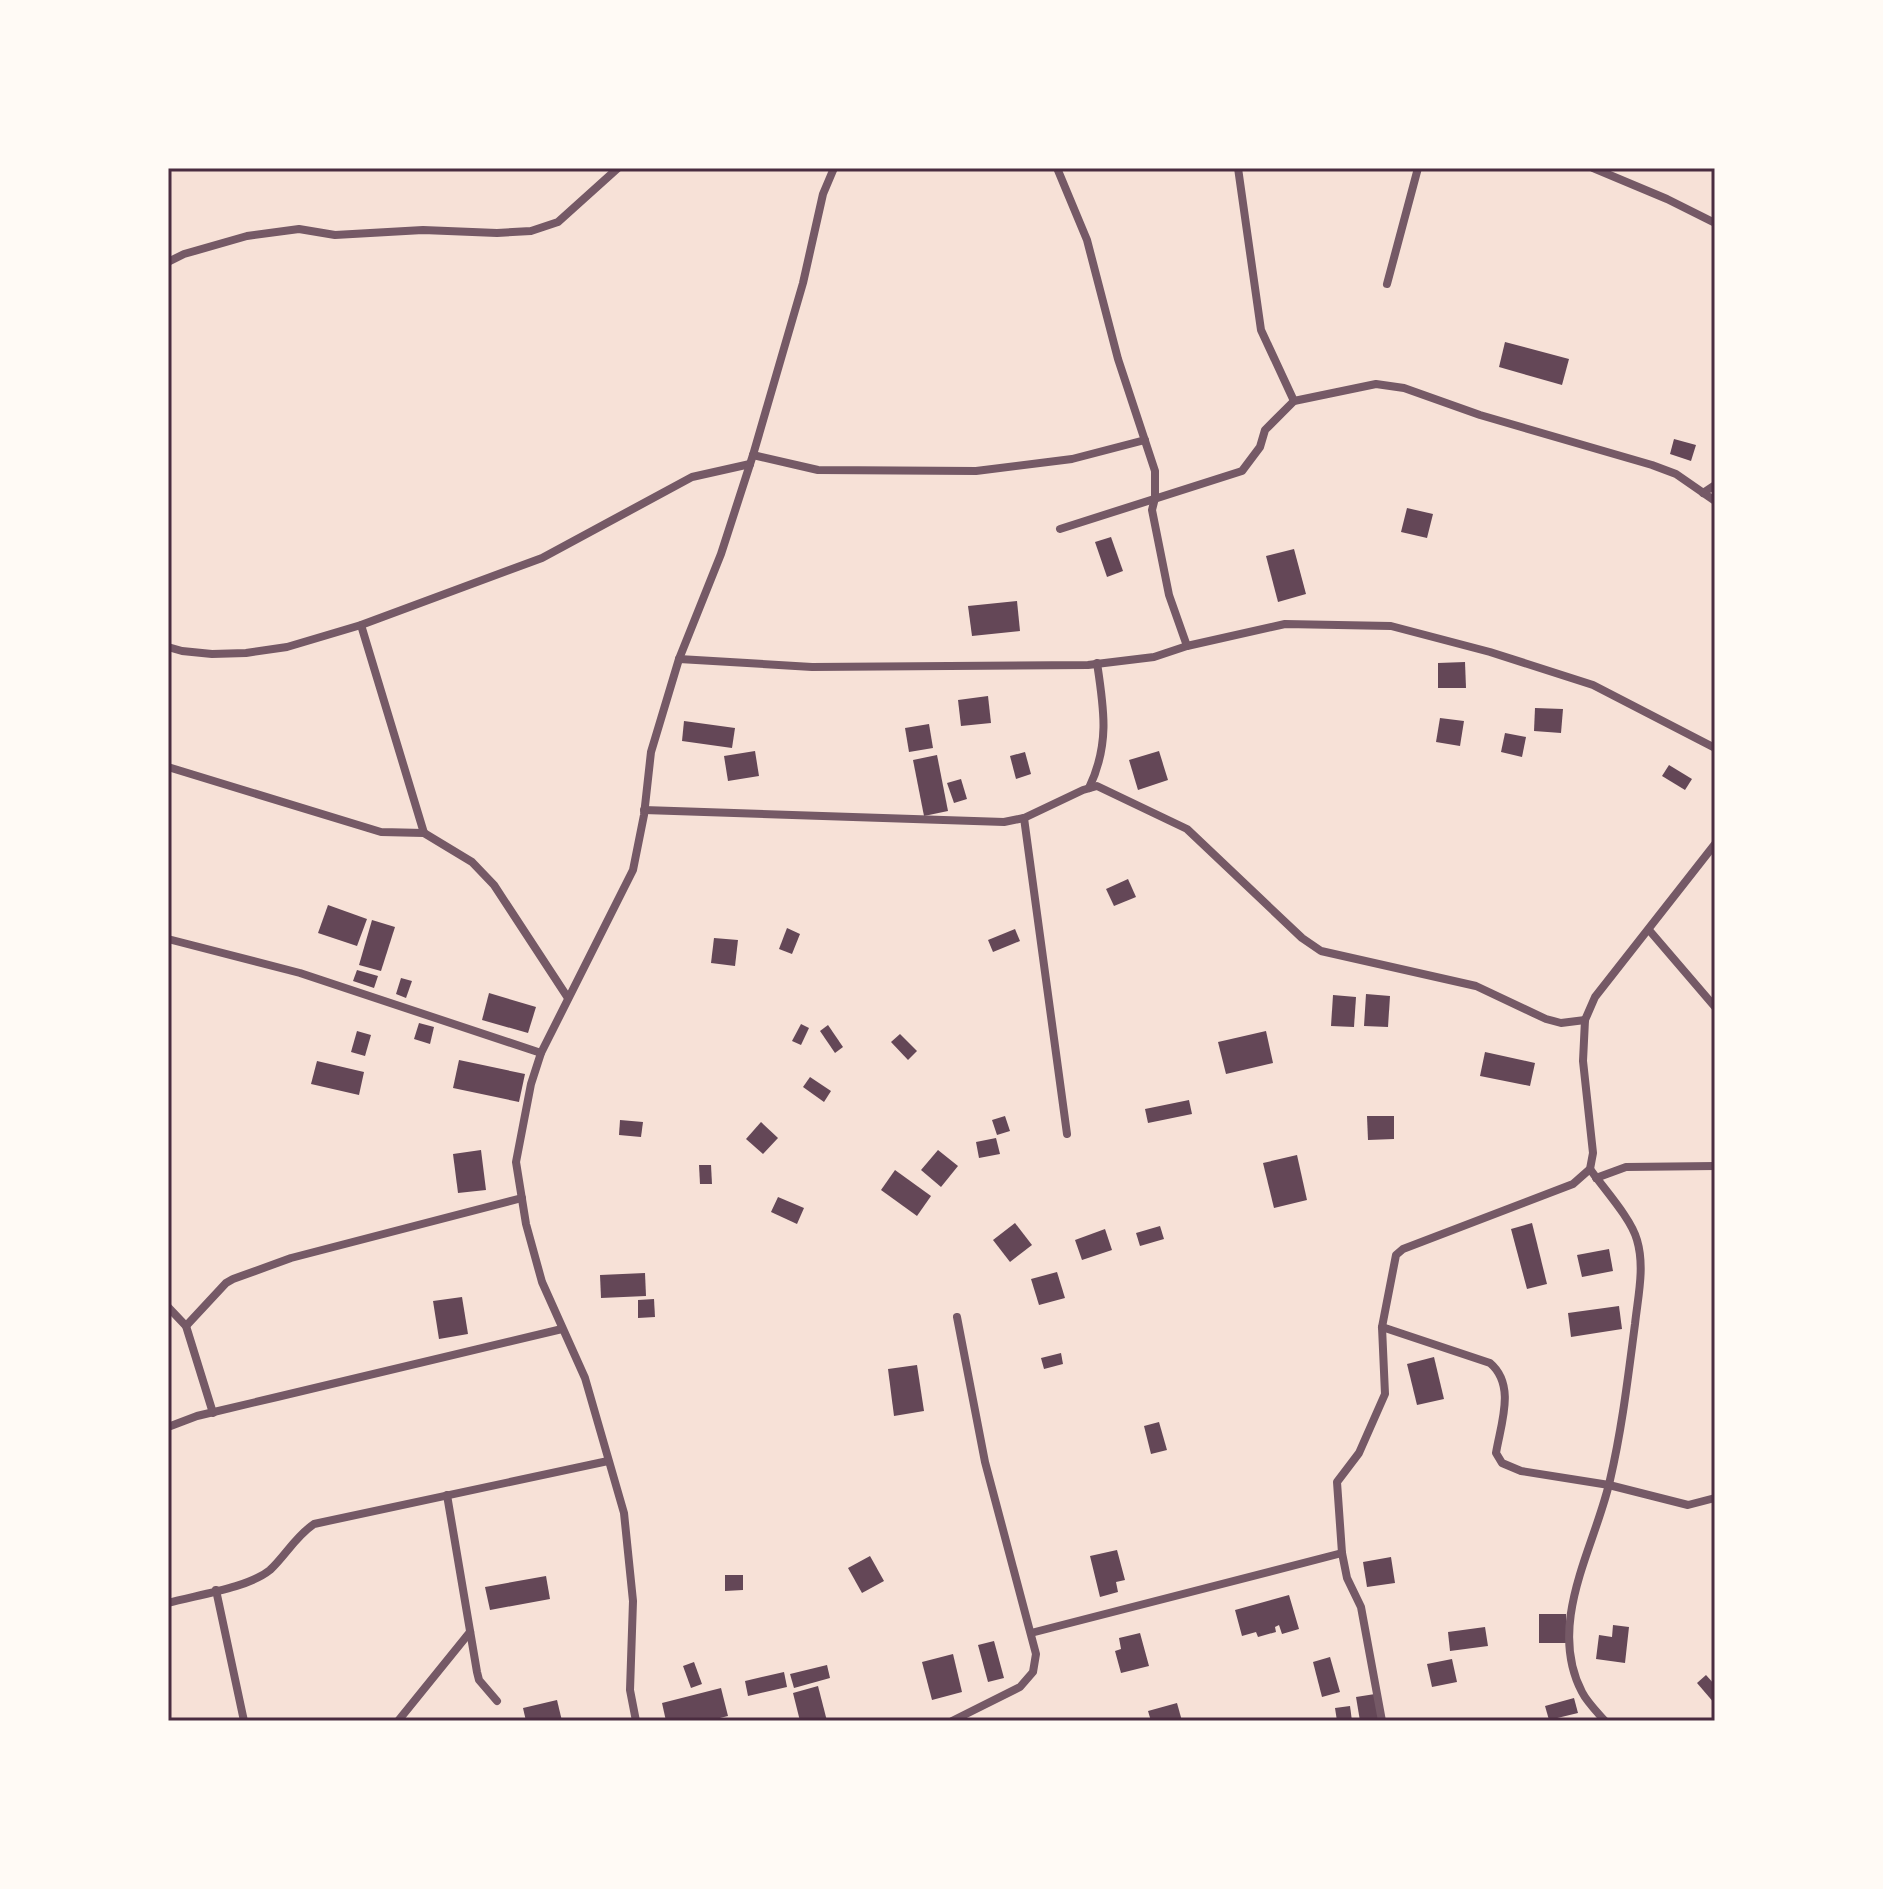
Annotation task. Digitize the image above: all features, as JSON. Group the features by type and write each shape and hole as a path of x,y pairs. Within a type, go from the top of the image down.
{"street":[{"path":"168,262 184,254 247,236 299,229 335,235 423,230 531,231 558,222 618,168"},
{"path":"636,1721 630,1690 633,1601 624,1513 585,1378 542,1282 526,1224 516,1162 531,1084 541,1053 633,870 651,752 679,659 721,554 751,459 803,283 823,194 834,168"},
{"path":"1057,168 1087,240 1118,359 1155,471 1152,510 1169,595 1187,646"},
{"path":"1238,168 1261,330 1294,401"},
{"path":"1387,284 1418,168"},
{"path":"1593,168 1715,223"},
{"path":"1060,529 1242,471 1260,447 1265,430 1294,401 1376,384 1404,388 1480,415 1652,465 1676,474 1715,501"},
{"path":"168,647 212,654 246,653 287,647 361,625 542,558 692,477 751,459 818,470 976,471 1072,459 1145,440"},
{"path":"1703,493 1715,485"},
{"path":"679,659 812,667 909,668 1097,663 1154,657 1187,646 1285,624 1391,626 1490,652 1593,685 1715,748"},
{"path":"361,625 424,833"},
{"path":"1089,788 1104,744 1097,663"},
{"path":"168,767 369,829 424,833 472,862 494,885 568,998"},
{"path":"644,810 1004,822 1024,818 1097,786 1187,829 1302,938 1321,951 1476,986 1561,1023 1585,1020"},
{"path":"1024,818 1067,1134"},
{"path":"1382,1721 1361,1607 1347,1578 1342,1553 1337,1482 1359,1453 1385,1394 1382,1327 1394,1261 1403,1249 1573,1184 1590,1169 1593,1153 1583,1061 1585,1020 1595,997 1715,844"},
{"path":"1649,930 1715,1007"},
{"path":"168,939 300,973 541,1053"},
{"path":"1596,1178 1626,1167 1715,1166"},
{"path":"1590,1169 1636,1236 1642,1264 1624,1419 1609,1485 1578,1580 1571,1615 1571,1653 1575,1672 1582,1693 1605,1721"},
{"path":"186,1326 233,1279 291,1258 522,1198"},
{"path":"168,1307 186,1326 213,1413"},
{"path":"952,1721 1020,1687 1033,1672 1036,1654 985,1462 957,1317"},
{"path":"1382,1327 1490,1363 1501,1372 1506,1394 1496,1453 1502,1463 1521,1471 1609,1485 1688,1505 1715,1498"},
{"path":"168,1427 213,1413 562,1329"},
{"path":"168,1603 254,1580 271,1569 293,1541 314,1524 608,1461"},
{"path":"447,1495 479,1680 497,1701"},
{"path":"1031,1633 1342,1553"},
{"path":"216,1590 244,1721"},
{"path":"398,1721 470,1632"}],"building":[{"path":"1505,342 1569,359 1562,385 1499,367"},
{"path":"1674,439 1696,445 1691,461 1670,454"},
{"path":"1407,508 1433,514 1427,538 1401,532"},
{"path":"1111,537 1123,571 1107,577 1095,542"},
{"path":"1294,549 1306,594 1278,602 1266,556"},
{"path":"1017,601 1020,631 972,636 968,606"},
{"path":"1465,662 1466,688 1438,688 1438,663"},
{"path":"988,696 991,723 961,726 958,700"},
{"path":"1535,708 1563,709 1561,733 1534,731"},
{"path":"1440,718 1464,721 1460,746 1436,742"},
{"path":"684,721 735,728 732,748 682,741"},
{"path":"929,724 933,748 909,752 905,728"},
{"path":"1505,733 1526,737 1522,757 1501,752"},
{"path":"755,751 759,776 728,781 724,756"},
{"path":"1159,751 1168,780 1138,790 1129,760"},
{"path":"1025,752 1031,774 1016,779 1010,756"},
{"path":"937,755 948,811 924,816 913,760"},
{"path":"1669,765 1692,779 1685,790 1662,776"},
{"path":"961,779 967,799 954,803 947,783"},
{"path":"1128,879 1136,897 1114,906 1106,889"},
{"path":"328,905 367,919 357,946 318,933"},
{"path":"372,920 395,927 381,971 359,965"},
{"path":"787,928 800,934 792,954 779,949"},
{"path":"1015,929 1020,941 993,952 988,940"},
{"path":"714,938 738,940 735,966 711,963"},
{"path":"357,970 378,976 374,988 353,981"},
{"path":"401,978 412,981 406,998 396,994"},
{"path":"489,993 536,1007 528,1033 482,1020"},
{"path":"1366,994 1390,996 1388,1027 1364,1026"},
{"path":"1333,995 1356,997 1354,1027 1331,1026"},
{"path":"419,1023 434,1027 430,1044 414,1039"},
{"path":"801,1024 809,1028 801,1045 792,1041"},
{"path":"828,1025 843,1047 835,1053 820,1031"},
{"path":"357,1031 371,1035 365,1056 351,1052"},
{"path":"1266,1031 1273,1063 1226,1074 1218,1042"},
{"path":"900,1034 917,1051 908,1060 891,1042"},
{"path":"1485,1052 1535,1063 1530,1086 1480,1076"},
{"path":"459,1060 525,1074 519,1102 453,1088"},
{"path":"317,1061 364,1072 359,1095 311,1084"},
{"path":"810,1077 831,1091 824,1102 803,1087"},
{"path":"1189,1100 1192,1114 1148,1123 1145,1109"},
{"path":"1005,1116 1010,1131 997,1135 992,1120"},
{"path":"1367,1116 1394,1116 1394,1139 1368,1140"},
{"path":"620,1120 643,1122 641,1137 619,1135"},
{"path":"761,1122 778,1138 763,1154 746,1139"},
{"path":"996,1138 1000,1154 979,1158 976,1142"},
{"path":"481,1150 486,1190 458,1193 453,1154"},
{"path":"938,1150 958,1166 941,1187 921,1170"},
{"path":"1297,1155 1307,1200 1274,1208 1263,1163"},
{"path":"699,1165 711,1165 712,1184 700,1184"},
{"path":"895,1170 931,1196 917,1216 881,1190"},
{"path":"778,1197 804,1208 797,1224 771,1212"},
{"path":"1015,1223 1032,1245 1010,1262 993,1240"},
{"path":"1532,1223 1547,1284 1527,1289 1511,1229"},
{"path":"1160,1226 1164,1239 1140,1246 1136,1233"},
{"path":"1105,1229 1112,1250 1082,1260 1075,1240"},
{"path":"1609,1249 1613,1271 1582,1277 1577,1255"},
{"path":"1057,1272 1065,1298 1039,1305 1031,1279"},
{"path":"645,1273 646,1296 601,1298 600,1275"},
{"path":"462,1297 468,1334 439,1339 433,1301"},
{"path":"654,1299 655,1317 638,1318 638,1300"},
{"path":"1619,1306 1622,1329 1571,1337 1568,1313"},
{"path":"1061,1353 1063,1364 1044,1369 1041,1358"},
{"path":"1434,1357 1444,1399 1417,1405 1407,1364"},
{"path":"917,1365 924,1411 894,1416 888,1369"},
{"path":"1159,1422 1167,1450 1151,1454 1144,1426"},
{"path":"1117,1550 1125,1580 1116,1582 1118,1592 1100,1597 1090,1556"},
{"path":"870,1556 884,1581 862,1593 848,1568"},
{"path":"1391,1557 1395,1583 1367,1587 1363,1562"},
{"path":"725,1575 743,1575 743,1590 725,1591"},
{"path":"546,1576 550,1599 490,1610 485,1587"},
{"path":"1289,1595 1299,1629 1282,1634 1279,1625 1275,1627 1276,1632 1258,1637 1256,1632 1242,1636 1235,1610"},
{"path":"1539,1614 1566,1614 1567,1643 1539,1643"},
{"path":"1613,1625 1629,1627 1625,1663 1596,1659 1599,1635 1612,1637"},
{"path":"1485,1627 1488,1646 1450,1651 1448,1632"},
{"path":"1140,1633 1149,1666 1121,1673 1115,1651 1121,1649 1119,1638"},
{"path":"994,1641 1004,1678 988,1682 978,1645"},
{"path":"953,1654 962,1692 932,1700 922,1662"},
{"path":"1330,1657 1340,1692 1322,1697 1313,1662"},
{"path":"1452,1659 1457,1682 1432,1687 1427,1664"},
{"path":"694,1662 702,1684 691,1688 683,1666"},
{"path":"827,1665 830,1678 794,1688 790,1674"},
{"path":"784,1672 787,1687 748,1696 745,1681"},
{"path":"1706,1675 1715,1685 1715,1704 1697,1683"},
{"path":"818,1686 827,1721 800,1721 793,1693"},
{"path":"721,1688 728,1716 708,1721 666,1721 662,1703"},
{"path":"1375,1694 1379,1721 1360,1721 1356,1697"},
{"path":"1574,1698 1578,1713 1549,1720 1545,1706"},
{"path":"557,1700 562,1721 526,1721 523,1708"},
{"path":"1177,1703 1182,1721 1151,1721 1148,1711"},
{"path":"1350,1706 1352,1721 1337,1721 1335,1708"}]}
